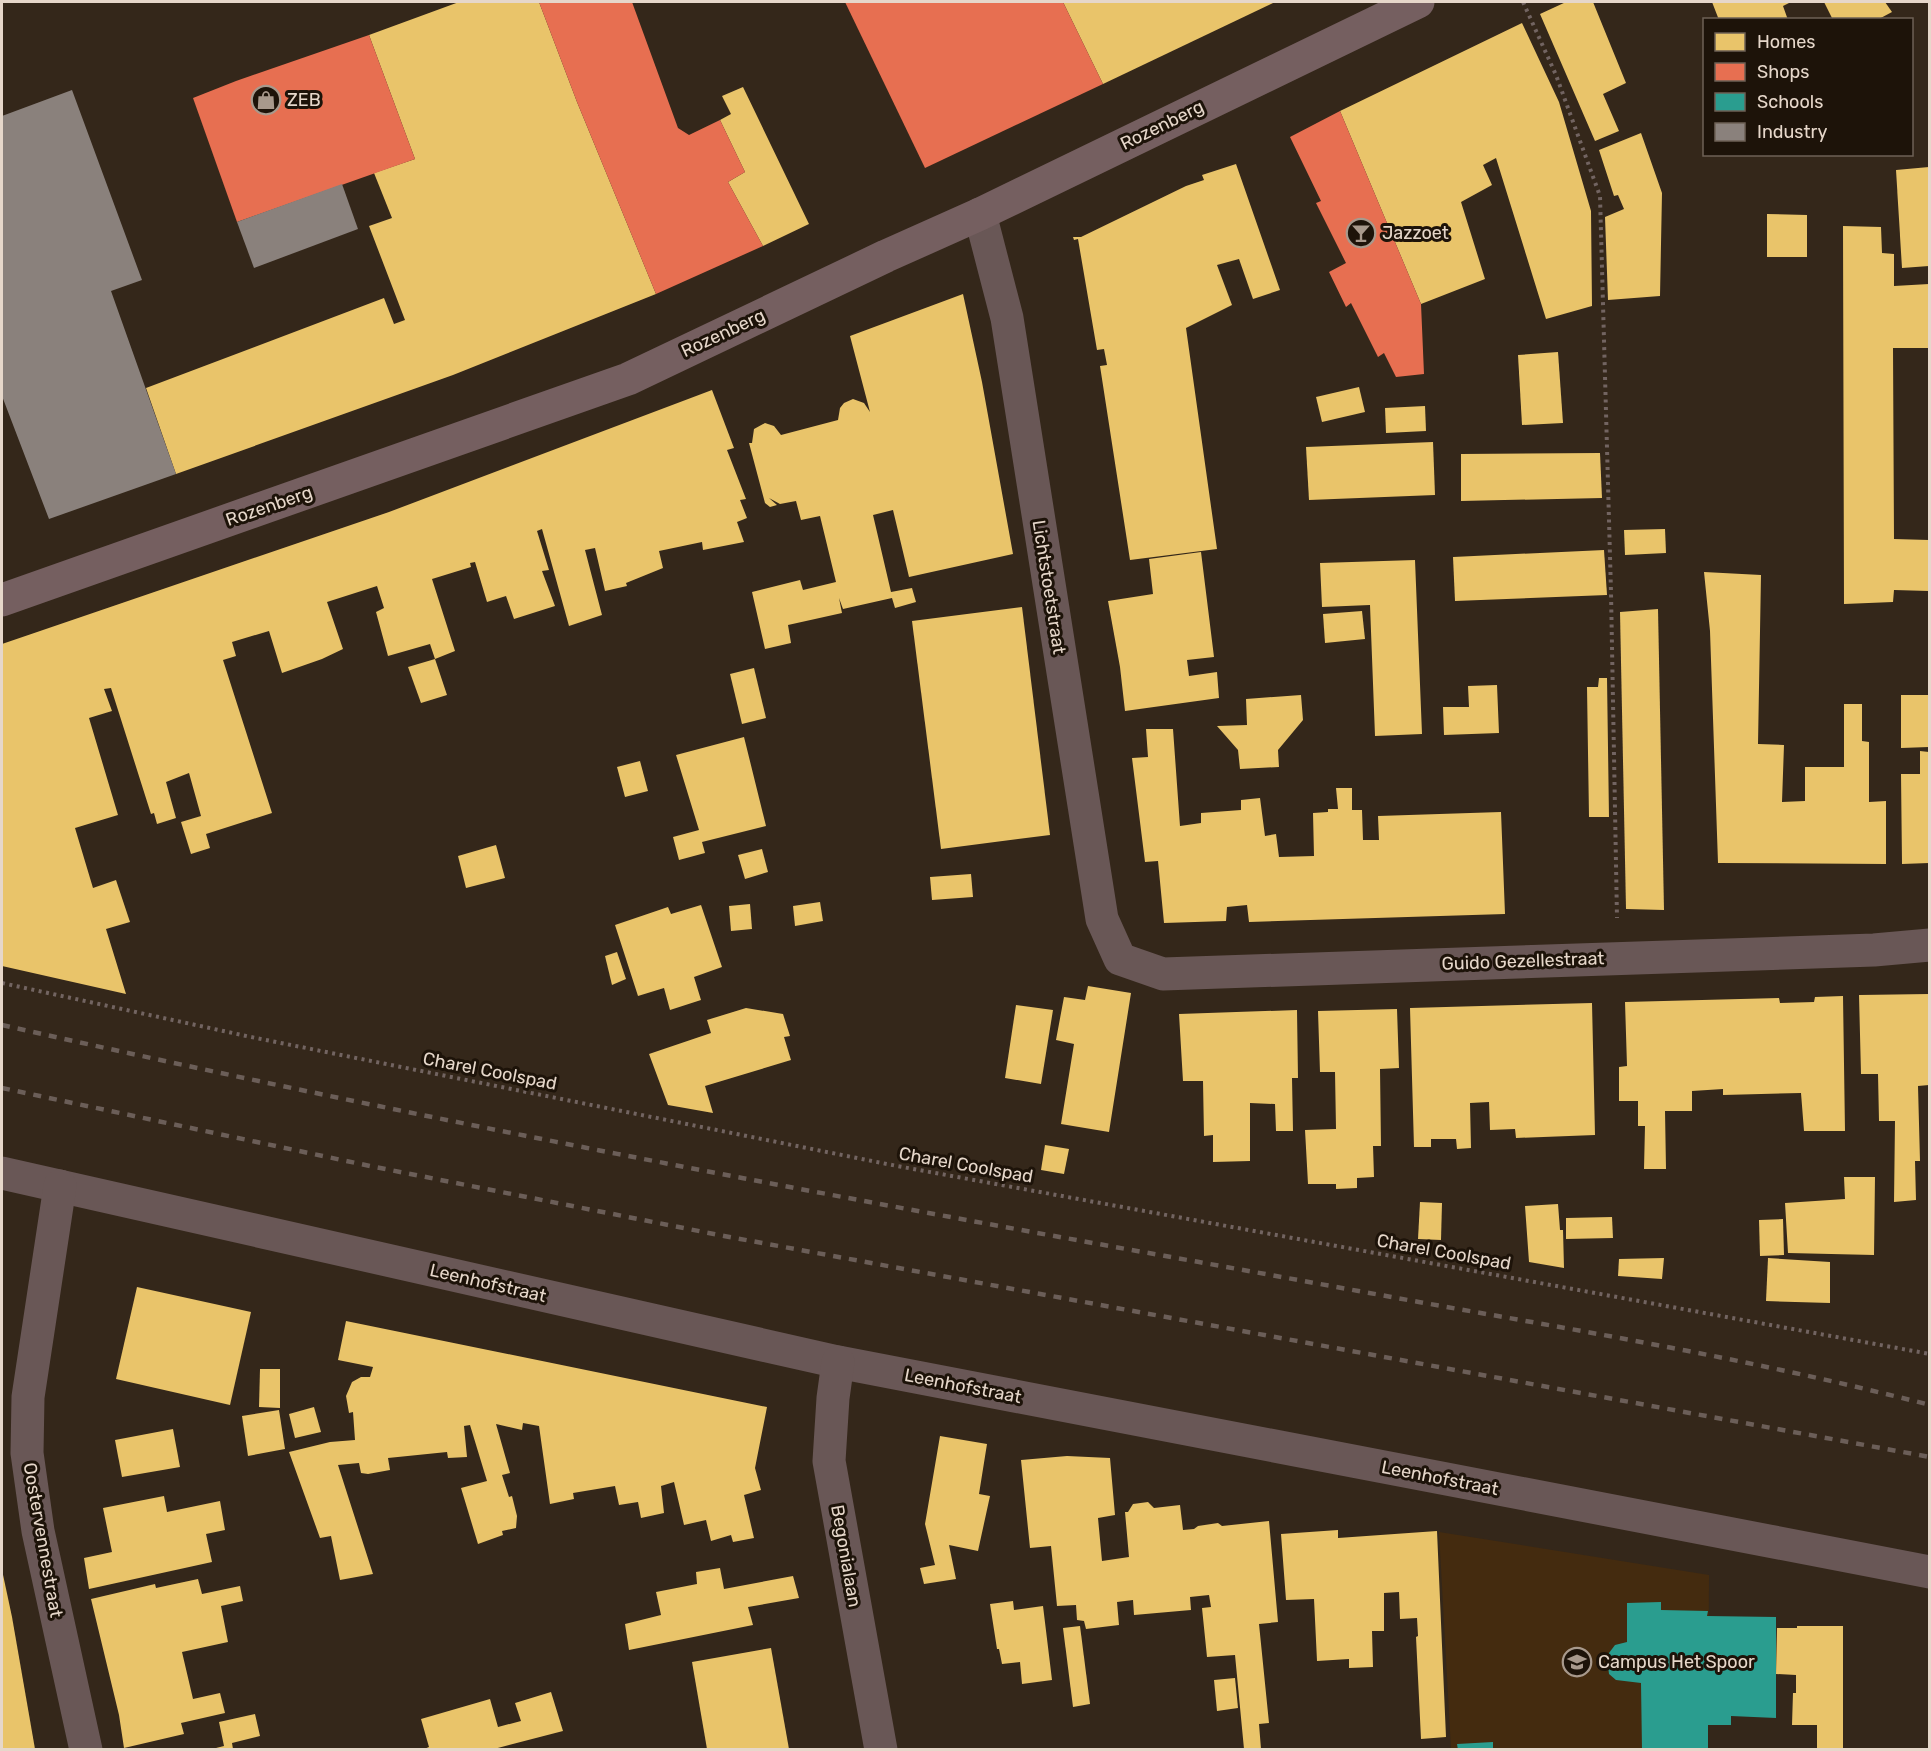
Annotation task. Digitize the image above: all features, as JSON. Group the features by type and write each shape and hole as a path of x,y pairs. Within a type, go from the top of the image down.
{"main road":[{"name":"Rozenberg","path":"2,600 628,379 886,256 980,214 1418,2"}],"street":[{"name":"Lichtstoetstraat","path":"980,214 1006,318 1102,919 1120,959"},
{"name":"Guido Gezellestraat","path":"1120,959 1163,974 1862,950 1929,945"},
{"name":"Leenhofstraat","path":"2,1173 838,1362 1929,1572"},
{"name":"Oostervennestraat","path":"60,1186 28,1396 27,1453 38,1531 86,1749"},
{"name":"Begonialaan","path":"838,1362 832,1398 829,1461 881,1749"}],"path":[{"path":"1523,2 1556,75 1600,196 1618,957"},
{"name":"Charel Coolspad","path":"2,983 263,1039 897,1166 1929,1354"}],"shaded area":[{"name":"Campus Het Spoor","path":"1439,1532 1709,1575 1708,1749 1451,1749"}],"building: Homes":[{"path":"459,2 539,2 577,102 656,294 453,375 176,474 146,388 384,298 394,324 405,320 369,226 392,218 374,173 415,159 369,35"},
{"path":"1063,2 1275,2 1103,84"},
{"path":"1566,2 1593,2 1626,83 1603,94 1619,131 1595,141 1540,14"},
{"path":"1712,2 1791,2 1783,6 1787,18 1718,18"},
{"path":"1824,2 1885,2 1892,12 1881,18 1832,18"},
{"path":"1522,23 1559,102 1591,211 1592,306 1546,319 1496,158 1483,165 1492,185 1461,202 1485,279 1421,304 1340,111"},
{"path":"743,87 809,224 763,246 728,182 745,172 720,120 731,114 722,96"},
{"path":"1641,133 1662,193 1660,296 1608,300 1605,217 1624,209 1618,195 1614,196 1599,150"},
{"path":"1236,164 1280,290 1253,299 1239,259 1217,265 1232,305 1186,328 1217,549 1130,560 1100,366 1107,365 1104,349 1097,350 1078,239 1074,240 1073,237 1081,237 1186,186 1204,180 1202,175"},
{"path":"1929,167 1929,266 1902,268 1896,170"},
{"path":"1767,214 1807,215 1807,257 1767,257"},
{"path":"1843,226 1881,227 1882,253 1894,254 1894,286 1929,284 1929,348 1893,348 1894,539 1929,540 1929,591 1894,590 1893,602 1844,604"},
{"path":"963,294 982,382 1013,554 909,577 893,510 873,515 891,592 912,588 916,602 895,608 892,598 843,609 839,598 842,613 788,625 791,643 765,649 752,592 800,580 803,590 836,582 820,516 801,520 796,501 780,504 769,498 777,505 770,507 765,503 749,443 752,443 754,429 765,423 774,426 781,435 838,420 840,408 844,403 853,399 864,403 870,412 850,336"},
{"path":"1558,352 1563,423 1522,425 1518,355"},
{"path":"1359,387 1365,412 1322,422 1316,397"},
{"path":"712,390 734,448 727,450 746,499 740,500 747,518 737,522 744,542 703,550 702,542 659,551 663,568 626,583 627,586 605,591 595,548 585,550 602,615 569,626 542,529 537,531 549,570 542,571 555,606 514,619 506,596 487,602 475,562 470,563 471,567 432,579 455,651 435,659 430,644 388,656 376,612 384,608 377,586 327,602 343,649 322,659 282,673 269,631 232,642 236,656 223,660 272,813 206,834 210,848 191,854 181,822 201,816 189,773 166,782 176,818 157,824 154,813 151,814 111,688 104,689 112,711 89,718 118,815 75,828 93,888 116,880 130,922 106,929 126,994 2,966 2,644 389,512"},
{"path":"1425,406 1426,431 1386,433 1385,408"},
{"path":"1433,442 1435,495 1309,500 1306,447"},
{"path":"1600,453 1602,498 1461,501 1461,454"},
{"path":"1665,529 1666,553 1625,555 1624,530"},
{"path":"1604,550 1607,595 1455,601 1453,557"},
{"path":"1201,552 1214,657 1187,660 1189,676 1217,672 1219,698 1125,711 1108,601 1153,594 1149,559"},
{"path":"1415,560 1422,734 1375,736 1370,605 1322,607 1320,563"},
{"path":"1704,572 1761,575 1758,744 1784,745 1782,802 1805,801 1805,767 1844,767 1844,704 1862,704 1862,741 1869,742 1869,802 1886,801 1886,864 1718,863 1710,631"},
{"path":"1022,607 1050,835 941,849 912,621"},
{"path":"1658,609 1664,910 1626,909 1620,612"},
{"path":"1362,611 1365,639 1325,643 1323,614"},
{"path":"435,659 447,695 421,703 408,667"},
{"path":"754,668 766,718 742,724 730,674"},
{"path":"1599,678 1607,678 1609,817 1589,817 1587,687 1598,687"},
{"path":"1497,685 1499,733 1444,735 1443,707 1469,707 1468,686"},
{"path":"1301,695 1303,720 1278,750 1279,767 1240,769 1238,750 1217,726 1247,725 1246,699"},
{"path":"1901,695 1929,695 1929,747 1901,748"},
{"path":"1146,729 1173,729 1180,826 1201,823 1201,813 1241,810 1241,800 1260,798 1265,836 1276,834 1279,857 1314,856 1313,813 1338,809 1336,788 1352,788 1352,810 1362,810 1363,840 1379,840 1378,816 1501,812 1505,914 1249,922 1247,905 1227,907 1226,921 1164,923 1158,861 1145,862 1132,758 1148,757"},
{"path":"744,737 766,826 702,842 705,853 679,860 673,837 699,830 676,755"},
{"path":"1920,751 1929,752 1929,863 1902,864 1901,774 1920,774"},
{"path":"640,761 648,791 625,797 617,767"},
{"path":"496,845 505,878 466,888 458,856"},
{"path":"762,849 768,872 745,879 738,855"},
{"path":"971,874 973,897 932,900 930,877"},
{"path":"820,902 823,921 795,926 793,906"},
{"path":"750,904 752,929 731,931 729,906"},
{"path":"701,905 722,967 694,977 701,1000 670,1010 664,988 638,996 615,925 668,907 671,914"},
{"path":"617,952 626,979 612,985 605,956"},
{"path":"1088,986 1131,993 1109,1132 1061,1124 1074,1044 1056,1040 1064,997 1085,1000"},
{"path":"1929,994 1929,1085 1918,1086 1920,1161 1915,1161 1916,1200 1894,1202 1895,1121 1879,1121 1878,1074 1861,1074 1859,995"},
{"path":"1843,996 1845,1131 1804,1131 1801,1093 1723,1095 1723,1089 1692,1091 1692,1111 1665,1111 1666,1169 1644,1169 1645,1126 1638,1126 1638,1101 1619,1101 1619,1067 1627,1066 1625,1002 1779,998 1780,1003 1814,1002 1815,997"},
{"path":"1592,1003 1595,1135 1516,1138 1515,1129 1490,1130 1489,1102 1470,1103 1471,1148 1457,1149 1456,1139 1431,1139 1431,1147 1414,1147 1410,1008"},
{"path":"1016,1005 1053,1010 1041,1084 1005,1078"},
{"path":"746,1008 783,1014 790,1036 784,1037 791,1060 705,1086 713,1113 668,1105 649,1054 711,1033 707,1020"},
{"path":"1397,1009 1399,1068 1380,1069 1381,1146 1373,1146 1374,1177 1357,1178 1357,1188 1336,1189 1336,1184 1308,1184 1305,1130 1336,1129 1335,1072 1320,1072 1318,1011"},
{"path":"1297,1010 1298,1078 1292,1078 1293,1131 1276,1131 1275,1104 1250,1103 1250,1161 1213,1162 1213,1135 1204,1136 1203,1081 1183,1081 1179,1014"},
{"path":"1045,1145 1069,1149 1064,1174 1041,1170"},
{"path":"1844,1177 1875,1177 1874,1255 1788,1253 1785,1203 1845,1199"},
{"path":"1420,1202 1442,1203 1441,1240 1418,1239"},
{"path":"1558,1204 1560,1230 1563,1230 1564,1268 1529,1262 1525,1206"},
{"path":"1612,1217 1613,1238 1566,1239 1566,1218"},
{"path":"1783,1219 1784,1255 1760,1256 1759,1220"},
{"path":"1664,1258 1662,1279 1618,1276 1619,1259"},
{"path":"1768,1258 1830,1262 1830,1303 1766,1301"},
{"path":"137,1287 251,1312 230,1405 116,1379"},
{"path":"346,1321 767,1407 755,1468 761,1490 744,1495 754,1538 733,1542 731,1535 711,1541 706,1520 684,1525 674,1482 661,1486 664,1513 641,1518 638,1502 619,1505 615,1486 573,1493 574,1499 550,1504 539,1426 523,1423 522,1430 496,1424 510,1473 502,1475 509,1497 512,1496 517,1516 516,1528 502,1531 503,1535 478,1544 461,1488 487,1481 470,1425 464,1426 467,1457 448,1458 447,1452 388,1458 390,1470 368,1474 361,1473 359,1463 338,1465 373,1574 340,1580 331,1536 320,1538 289,1452 330,1442 355,1440 353,1412 349,1413 346,1396 352,1382 361,1377 370,1377 373,1367 338,1360"},
{"path":"260,1369 280,1369 280,1408 259,1407"},
{"path":"314,1407 321,1432 295,1438 289,1414"},
{"path":"279,1410 285,1449 248,1456 242,1416"},
{"path":"173,1429 180,1467 122,1477 115,1440"},
{"path":"940,1436 987,1444 979,1494 990,1496 978,1551 949,1545 956,1579 924,1584 920,1568 935,1565 925,1524"},
{"path":"1067,1456 1110,1458 1115,1515 1098,1518 1102,1561 1129,1557 1125,1512 1128,1512 1133,1504 1148,1502 1154,1508 1180,1505 1183,1530 1218,1523 1222,1526 1269,1521 1278,1622 1259,1624 1269,1723 1259,1724 1261,1749 1244,1749 1235,1655 1207,1657 1202,1608 1211,1607 1209,1595 1190,1597 1191,1610 1134,1615 1133,1600 1117,1602 1119,1625 1086,1629 1084,1621 1077,1620 1076,1605 1057,1606 1051,1546 1030,1548 1021,1460"},
{"path":"164,1496 167,1512 220,1501 225,1530 206,1534 212,1562 89,1589 84,1558 112,1552 103,1508"},
{"path":"1338,1530 1338,1538 1437,1531 1446,1737 1421,1739 1417,1618 1400,1619 1399,1592 1384,1593 1384,1631 1372,1631 1373,1667 1349,1668 1349,1659 1317,1661 1314,1599 1286,1600 1281,1534"},
{"path":"720,1568 724,1589 793,1576 799,1598 748,1607 753,1625 629,1650 625,1624 661,1615 656,1592 697,1584 696,1572"},
{"path":"2,1570 12,1617 35,1749 2,1749"},
{"path":"198,1579 202,1594 240,1586 243,1601 221,1606 228,1642 182,1652 193,1699 220,1693 225,1713 181,1723 184,1734 124,1748 119,1715 91,1599 155,1584 156,1588"},
{"path":"1013,1601 1014,1610 1043,1606 1052,1680 1022,1684 1020,1662 1002,1664 999,1649 997,1649 990,1604"},
{"path":"1080,1626 1090,1704 1073,1707 1063,1628"},
{"path":"1797,1626 1843,1626 1843,1749 1817,1749 1817,1725 1792,1725 1796,1675 1776,1674 1777,1628 1797,1628"},
{"path":"771,1648 789,1749 707,1749 692,1662"},
{"path":"1235,1678 1238,1708 1217,1711 1214,1680"},
{"path":"551,1692 563,1731 494,1749 424,1749 429,1747 421,1719 490,1699 498,1727 521,1721 515,1703"},
{"path":"255,1714 260,1736 232,1743 233,1749 212,1749 224,1746 219,1722"}],"building: Shops":[{"path":"539,2 632,2 678,128 689,135 720,120 745,172 728,182 763,246 656,294 577,102"},
{"path":"845,2 1063,2 1103,84 925,168"},
{"path":"369,35 415,159 237,222 193,98"},
{"name":"Jazzoet","path":"1340,111 1421,304 1424,374 1396,377 1384,353 1378,357 1351,303 1346,307 1329,272 1346,263 1316,203 1321,201 1290,137"}],"building: Schools":[{"path":"1661,1602 1661,1610 1708,1611 1707,1616 1776,1617 1776,1718 1731,1716 1731,1725 1708,1725 1708,1750 1642,1750 1641,1683 1616,1680 1609,1674 1607,1658 1615,1645 1627,1642 1627,1603"},
{"path":"1493,1742 1493,1750 1458,1750 1457,1744"}],"building: Industry":[{"path":"72,90 142,280 111,291 176,474 49,519 2,396 2,116"},
{"path":"342,184 358,229 254,268 237,222"}],"railway":[{"path":"2,1025 145,1057 576,1146 1010,1228 1646,1343 1817,1378 1930,1405"},
{"path":"2,1088 370,1166 724,1236 1930,1457"}],"place":[{"name":"ZEB","path":"266,100"},
{"name":"Jazzoet","path":"1361,233"},
{"name":"Campus Het Spoor","path":"1577,1662"}]}
